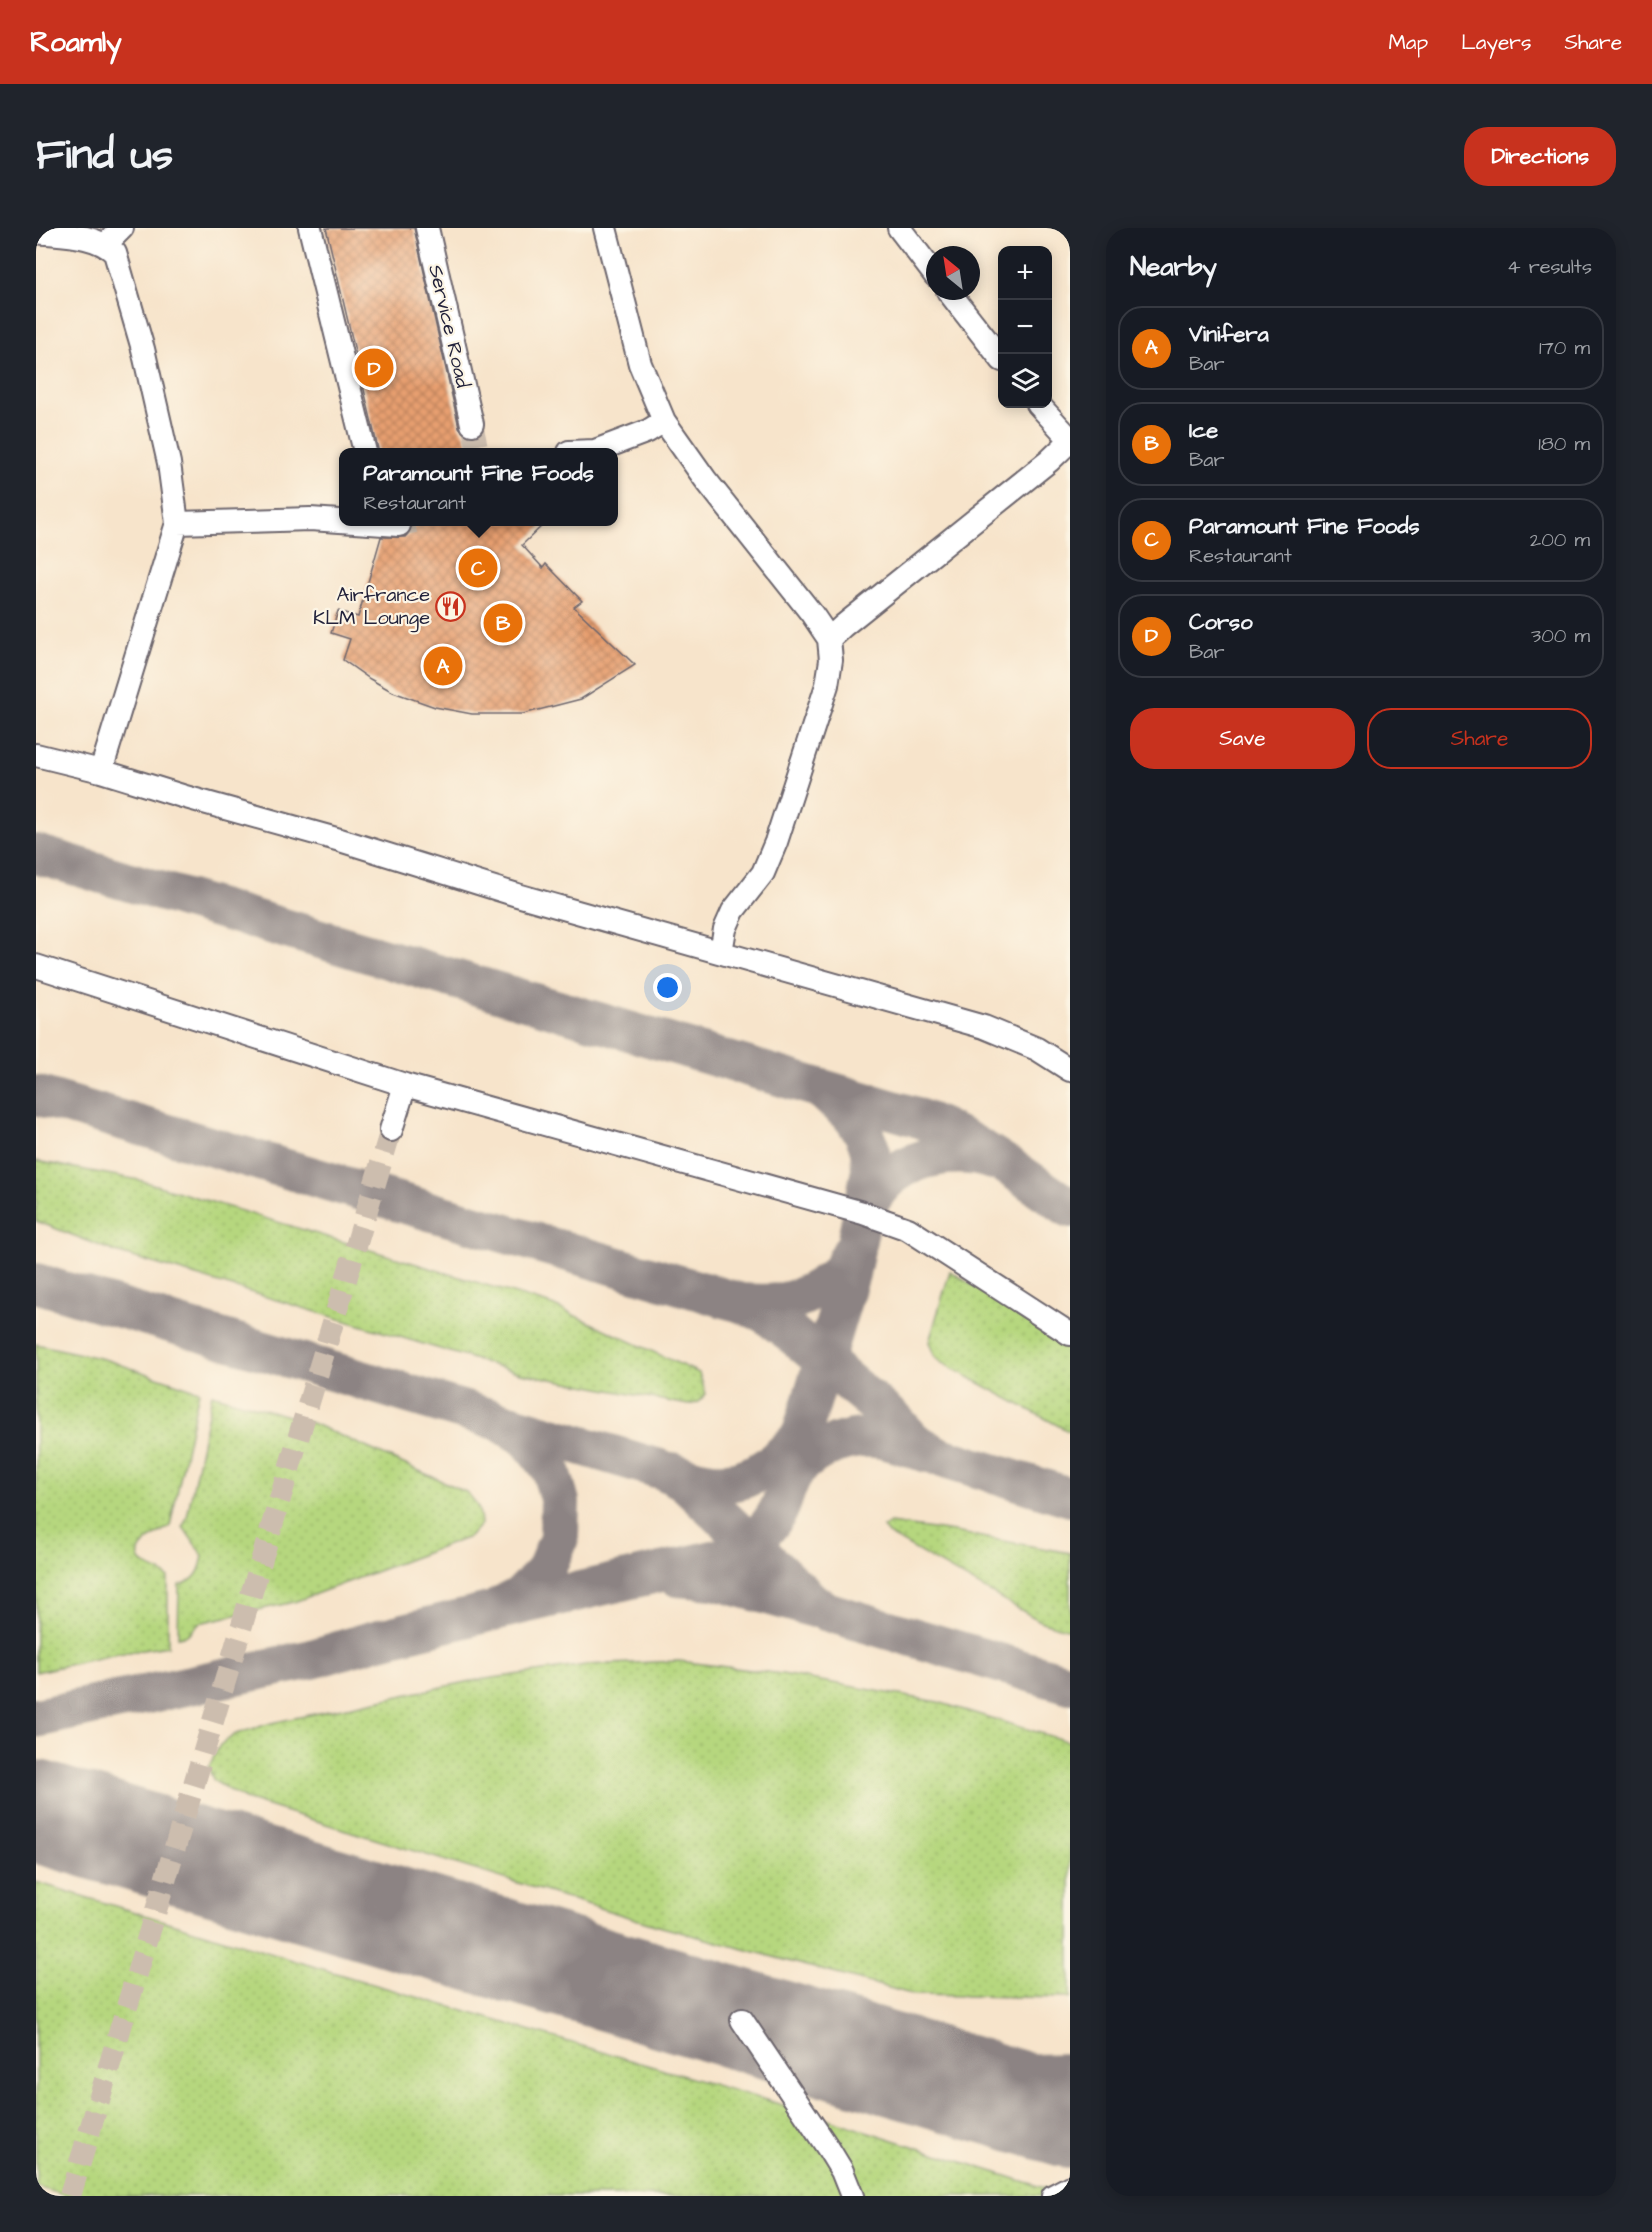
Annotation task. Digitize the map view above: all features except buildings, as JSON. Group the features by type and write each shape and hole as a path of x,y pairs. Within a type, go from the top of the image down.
{"street":[{"path":"106,244 122,228"},
{"path":"310,228 364,448"},
{"name":"Service Road","path":"427,228 472,424"},
{"path":"605,228 640,364 664,421 705,479 812,614 829,639 831,660 827,685 776,842 763,873 733,911 725,929 721,952"},
{"path":"899,228 926,262"},
{"path":"36,232 106,244 115,253 143,349 169,463 177,523 101,771"},
{"path":"955,300 998,355"},
{"path":"829,639 1049,461 1070,440 1042,408"},
{"path":"603,448 648,431 664,421"},
{"path":"177,523 269,519 339,522"},
{"path":"36,754 340,840 517,895 984,1027 1037,1049 1070,1070"},
{"path":"36,966 405,1085 863,1213 908,1229 1070,1334"},
{"path":"391,1130 405,1085"},
{"path":"742,2020 828,2148 852,2196"},
{"path":"1053,2196 1070,2187"}],"green space":[{"path":"36,1161 139,1180 552,1305 699,1373 706,1394 697,1403 688,1405 520,1373 116,1252 36,1221"},
{"path":"950,1271 1070,1347 1070,1432 942,1363 934,1355 929,1342"},
{"path":"36,1344 104,1359 199,1391 170,1526 145,1543 139,1554 140,1560 147,1566 163,1573 168,1578 168,1646 117,1654 36,1672"},
{"path":"212,1394 312,1423 466,1492 477,1506 481,1524 469,1537 294,1602 199,1623 187,1635 178,1637 179,1585 190,1581 196,1575 203,1556 183,1527"},
{"path":"890,1523 1070,1553 1070,1630 1042,1622 888,1534 883,1528"},
{"path":"679,1661 782,1674 938,1702 1070,1742 1070,1998 915,1995 658,1926 245,1799 214,1781 208,1768 220,1745 236,1734 271,1723 471,1681 586,1665"},
{"path":"36,1882 803,2111 1069,2196 68,2196 36,2187"}],"taxiway":[{"path":"36,854 913,1116 974,1145 1070,1208"},
{"path":"788,1479 850,1274 871,1170 870,1149 864,1134 852,1116 824,1092"},
{"path":"36,1095 741,1303 764,1313 787,1330 895,1421 913,1441 938,1456 1070,1497"},
{"path":"865,1210 885,1182 904,1167 916,1162 954,1155 992,1160"},
{"path":"741,1303 781,1303 808,1294 838,1274 852,1251"},
{"path":"36,1283 663,1470 684,1481 812,1602 825,1611 1070,1684"},
{"path":"502,1605 521,1596 545,1572 559,1538 560,1502 550,1467 527,1438 507,1426"},
{"path":"672,1472 713,1482 727,1482 749,1477 768,1466 801,1436"},
{"path":"36,1718 312,1659 372,1641 489,1612 726,1557 749,1543 768,1526 778,1511 793,1474 814,1454 835,1444 858,1438 881,1439 926,1453"},
{"path":"678,1577 714,1580 814,1608"},
{"path":"36,1806 164,1849"},
{"path":"890,2064 995,2075 1070,2073"}],"runway":[{"path":"36,1811 1070,2117"}],"tunnel":[{"path":"472,424 477,448"},
{"path":"70,2196 391,1130"}],"place":[{"name":"Corso","path":"374,368"},
{"name":"Paramount Fine Foods","path":"478,568"},
{"name":"Airfrance KLM Lounge","path":"451,606"},
{"name":"Ice","path":"503,623"},
{"name":"Vinifera","path":"443,666"}]}
